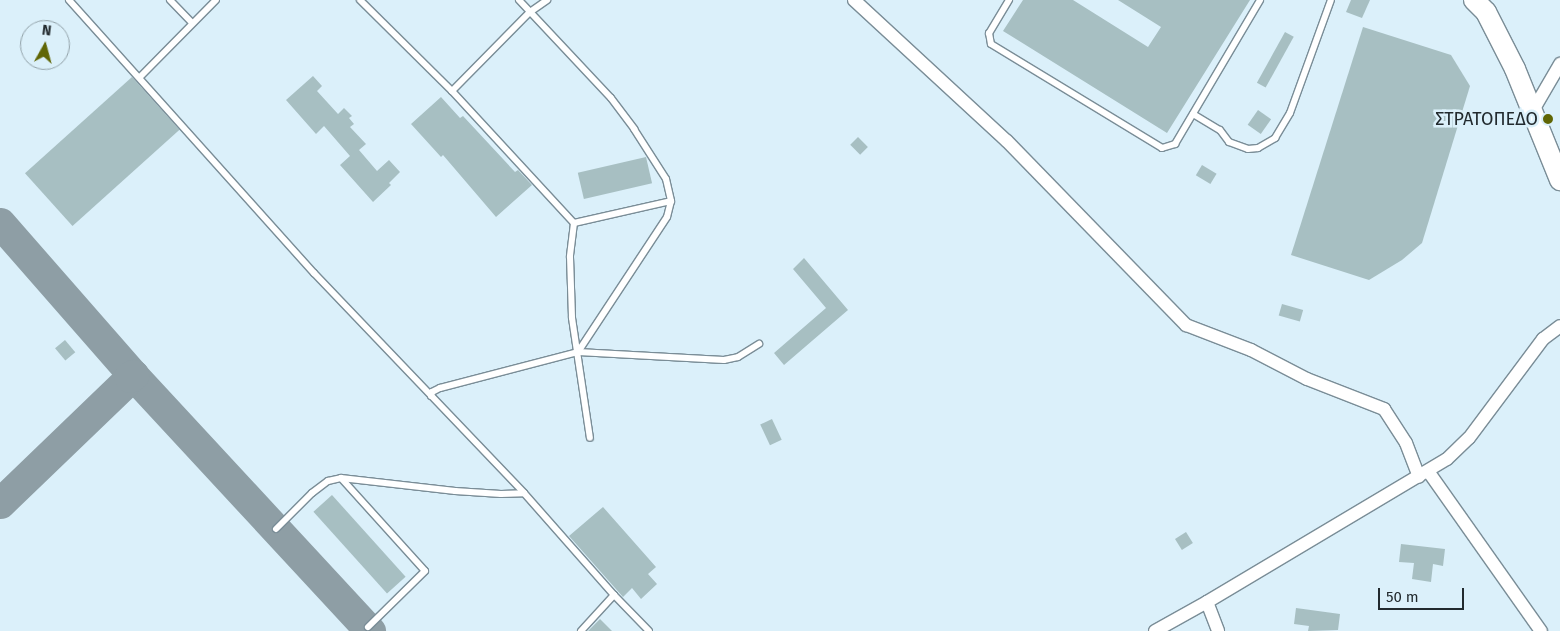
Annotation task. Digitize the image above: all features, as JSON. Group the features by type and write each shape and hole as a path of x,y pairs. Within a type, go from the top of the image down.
{"main road":[{"path":"1483,4 1515,69 1560,180"}],"street":[{"path":"854,0 1007,141 1186,325 1251,350 1307,379 1384,409 1424,474 1541,631"},
{"path":"1532,112 1560,64"},
{"path":"1155,631 1447,459 1469,438 1543,339 1560,326"},
{"path":"1207,602 1218,631"}],"lane":[{"path":"69,0 314,273 524,493 614,596 649,631"},
{"path":"170,0 192,23"},
{"path":"140,77 216,0"},
{"path":"360,0 452,91 574,223 570,257 572,318 590,438"},
{"path":"519,0 611,98 634,128 666,179 671,201 667,217 578,352"},
{"path":"452,91 530,12 547,0"},
{"path":"1009,0 989,33 992,44 1162,148 1175,144 1260,0"},
{"path":"1193,114 1220,130 1229,142 1248,149 1258,148 1275,138 1290,113 1331,0"},
{"path":"574,223 671,201"},
{"path":"430,396 432,392 440,388 578,352 724,360 738,357 759,344"},
{"path":"276,529 312,493 328,482 341,478 455,491 501,494 524,493"},
{"path":"341,478 425,571 368,627"},
{"path":"581,631 614,596"}],"building":[{"path":"1023,0 1073,0 1148,47 1161,27 1118,0 1250,0 1167,133 1003,31"},
{"path":"1351,0 1370,0 1362,18 1346,12"},
{"path":"1363,27 1451,55 1470,86 1422,243 1402,260 1369,280 1291,255"},
{"path":"1285,32 1294,37 1266,88 1257,83"},
{"path":"313,76 322,86 317,91 338,114 344,108 352,116 349,118 354,124 350,127 366,144 359,150 377,171 389,160 400,172 389,183 391,185 373,202 340,165 350,156 324,126 316,134 286,100"},
{"path":"132,77 180,130 72,226 25,173"},
{"path":"441,97 460,118 463,116 515,172 518,170 532,185 496,217 443,155 441,157 411,124"},
{"path":"1258,110 1271,119 1261,134 1248,125"},
{"path":"858,137 868,147 860,155 850,145"},
{"path":"646,157 652,183 584,199 578,173"},
{"path":"1202,165 1217,174 1210,184 1196,175"},
{"path":"804,258 848,310 784,365 774,353 826,308 793,269"},
{"path":"1282,304 1303,310 1300,322 1279,316"},
{"path":"65,340 75,352 65,361 55,348"},
{"path":"772,419 782,440 770,445 760,424"},
{"path":"332,495 406,577 387,593 313,512"},
{"path":"603,507 656,567 648,574 657,584 641,599 632,588 623,597 569,536"},
{"path":"1186,532 1193,543 1182,550 1175,539"},
{"path":"1401,544 1445,549 1443,566 1433,564 1431,582 1412,579 1414,563 1399,562"},
{"path":"1296,608 1340,614 1338,630 1308,631 1309,626 1294,624"},
{"path":"600,619 612,631 588,631"}],"taxiway":[{"path":"0,223 133,375 370,631"},
{"path":"0,503 133,375 129,377"}],"place":[{"name":"ΣΤΡΑΤΟΠΕΔΟ","path":"1548,119"}]}
